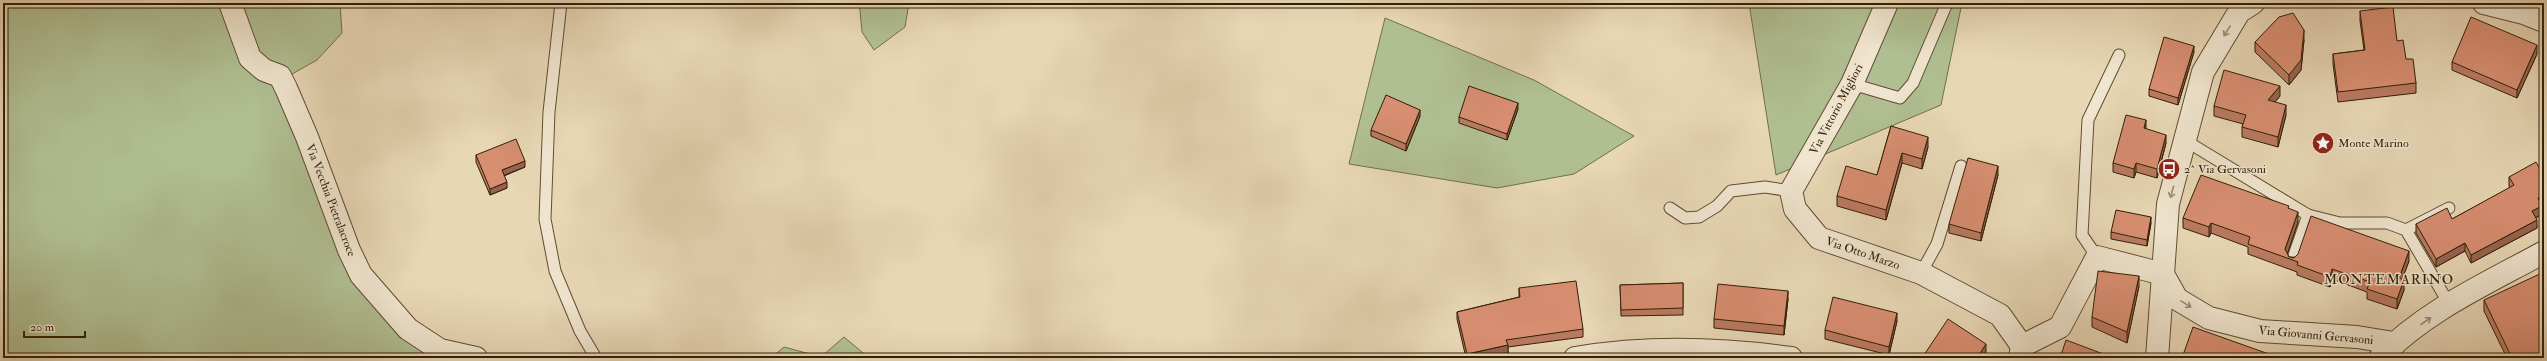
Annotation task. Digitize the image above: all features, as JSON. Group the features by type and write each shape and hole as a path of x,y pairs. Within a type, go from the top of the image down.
{"street":[{"name":"Via Vecchia Pietralacroce","path":"230,3 250,58 264,70 280,76 286,88 307,137 349,250 361,275 408,329 440,350 476,358"},
{"name":"Via Vittorio Migliori","path":"1791,191 1852,84 1887,3"},
{"path":"2157,358 2168,204 2186,141 2203,72 2239,12 2253,3"},
{"path":"2484,3 2524,13 2544,22"},
{"name":"Via Otto Marzo","path":"1791,191 1795,209 1819,238 1921,273 2000,315 2021,352 2060,327 2097,257"},
{"name":"Via Giovanni Gervasoni","path":"2164,274 2178,298 2209,318 2260,331 2357,337 2387,351 2449,304 2544,252"},
{"path":"2097,257 2164,274"},
{"path":"1575,358 1658,350 1756,353 1792,358"}],"lane":[{"path":"561,3 549,112 545,219 555,271 580,331 596,358"},
{"path":"1852,84 1900,98 1913,83 1947,3"},
{"path":"2097,257 2082,235 2088,120 2118,55"},
{"path":"2186,141 2308,215 2340,223 2387,223 2406,230 2449,304"},
{"path":"1921,273 1937,244 1962,166"},
{"path":"1670,208 1685,218 1699,217 1717,206 1731,191 1766,187 1791,191"},
{"path":"2406,230 2449,208"},
{"path":"2292,261 2308,215"}],"green space":[{"path":"3,3 340,3 342,33 317,60 278,82 352,270 446,358 3,358"},
{"path":"857,3 909,3 905,27 874,50 862,32 860,10"},
{"path":"1749,3 1962,3 1941,105 1776,175"},
{"path":"1385,18 1534,80 1634,136 1574,174 1497,188 1349,164"},
{"path":"844,337 869,358 771,358 784,347 821,357"}],"building":[{"path":"2393,7 2397,41 2403,40 2406,59 2413,59 2416,83 2338,92 2333,54 2365,50 2360,11"},
{"path":"2293,13 2304,30 2301,60 2289,75 2255,42 2279,17"},
{"path":"2471,17 2537,45 2517,90 2452,62"},
{"path":"2164,37 2194,46 2178,98 2149,89"},
{"path":"2224,70 2280,86 2268,100 2286,105 2278,137 2242,127 2246,115 2214,106"},
{"path":"1469,86 1518,103 1507,134 1459,117"},
{"path":"1386,95 1420,110 1406,144 1371,130"},
{"path":"2126,115 2146,120 2144,128 2166,135 2157,169 2136,163 2134,169 2113,163"},
{"path":"1891,126 1928,137 1922,159 1902,153 1886,210 1837,196 1846,166 1877,175"},
{"path":"516,139 525,161 502,170 507,182 490,189 476,155"},
{"path":"1968,158 1998,166 1981,233 1949,224"},
{"path":"2536,162 2544,176 2544,195 2538,198 2542,206 2532,211 2537,220 2471,255 2465,243 2436,259 2416,224 2447,208 2452,219 2514,185 2509,177"},
{"path":"2201,175 2289,206 2288,208 2298,212 2285,249 2289,257 2294,258 2298,254 2311,216 2409,251 2399,278 2404,280 2397,299 2367,289 2370,282 2332,269 2330,277 2297,265 2298,262 2248,244 2250,237 2211,223 2209,227 2183,218"},
{"path":"2116,210 2151,217 2147,240 2111,232"},
{"path":"2098,271 2139,276 2127,332 2092,317"},
{"path":"2544,272 2544,358 2512,358 2484,300"},
{"path":"1576,281 1583,329 1506,340 1508,345 1467,354 1457,312 1520,297 1519,288"},
{"path":"1683,283 1683,308 1621,310 1620,285"},
{"path":"1718,284 1788,291 1784,326 1714,319"},
{"path":"1833,297 1897,313 1889,347 1825,330"},
{"path":"1948,319 1986,344 1977,358 1922,358"},
{"path":"2193,327 2280,358 2182,358"},
{"path":"2066,340 2114,358 2060,358"}],"place":[{"name":"Monte Marino","path":"2323,143"},
{"name":"2^ Via Gervasoni","path":"2169,169"}],"district":[{"name":"MONTEMARINO","path":"2389,279"}]}
